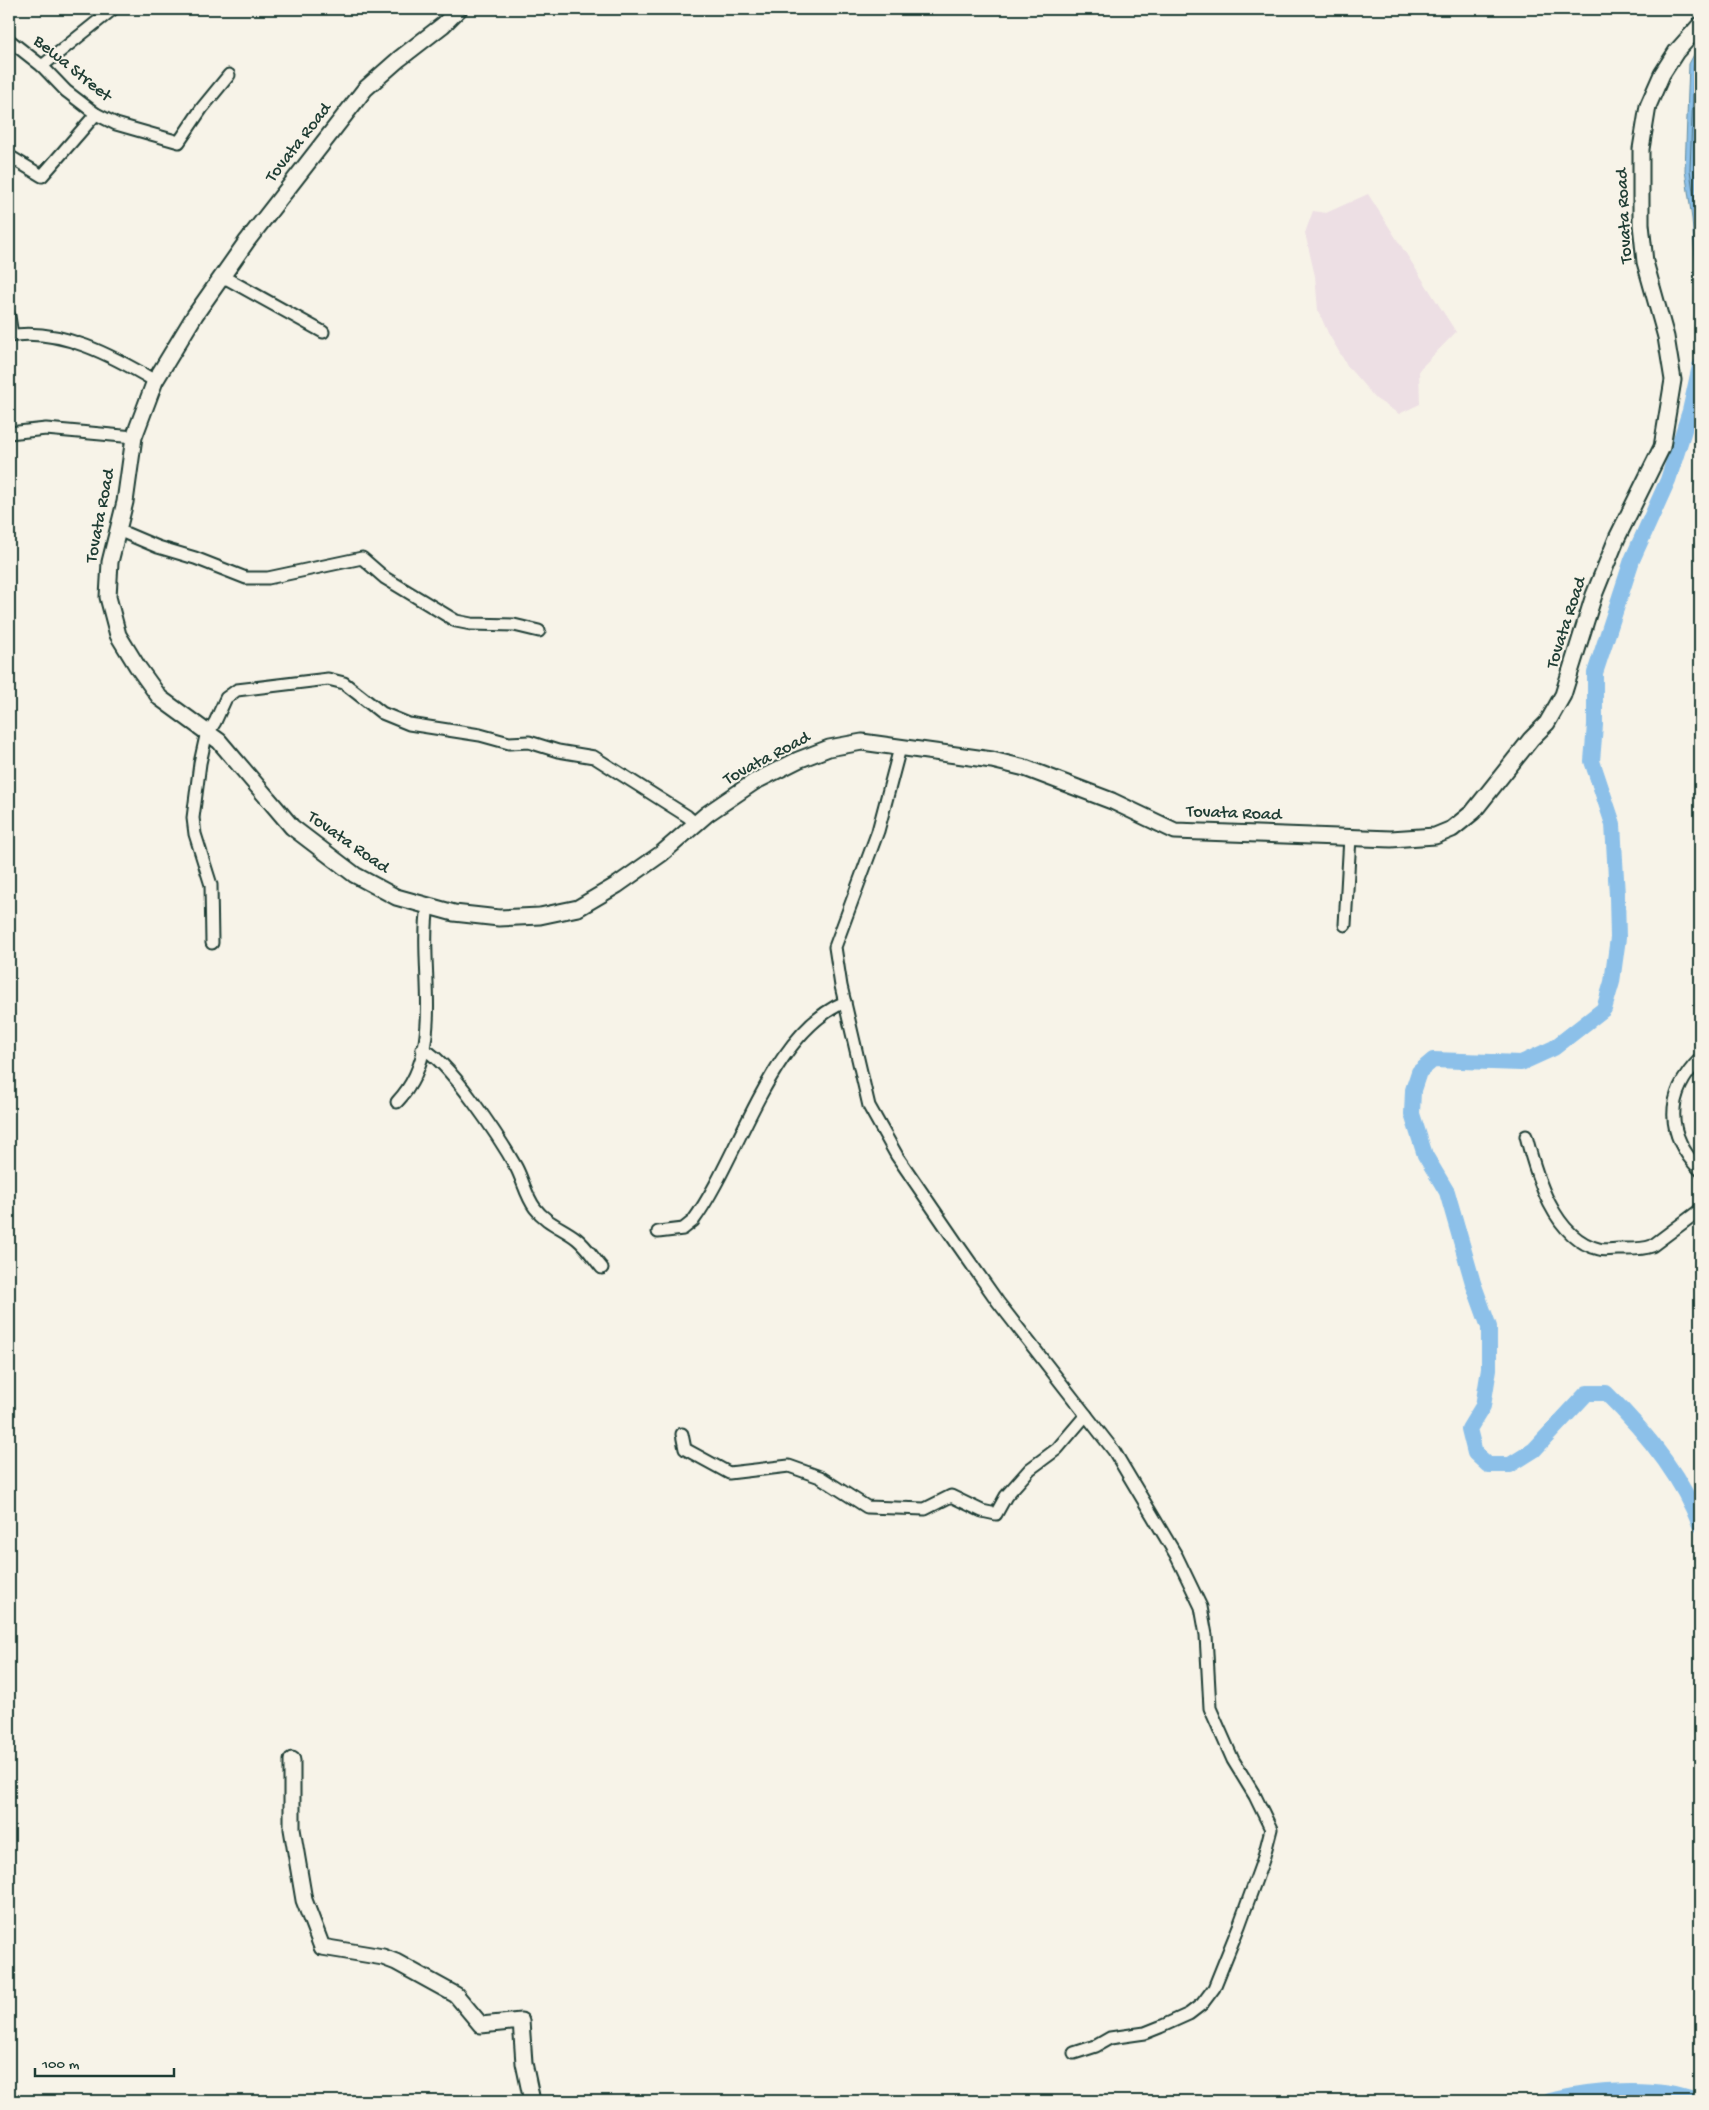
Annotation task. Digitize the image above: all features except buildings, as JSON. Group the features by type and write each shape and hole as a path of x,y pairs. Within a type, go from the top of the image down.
{"street":[{"path":"42,66 113,9"},
{"name":"Tovata Road","path":"458,9 443,25 399,59 365,89 246,241 155,381 134,437 125,502 110,562 108,596 118,635 160,698 219,741 292,827 355,875 396,897 454,913 499,918 540,916 578,908 617,885 661,854 696,824 754,782 798,760 829,748 862,742 992,760 1025,768 1112,801 1174,831 1391,839 1435,836 1452,829 1473,812 1530,739 1547,723 1563,695 1594,595 1617,538 1662,447 1669,414 1673,380 1666,337 1645,262 1641,149 1648,106 1662,74 1676,52 1700,25"},
{"name":"Bewa Street","path":"9,40 42,66 66,91 96,114 136,130 179,142 202,108 229,75"},
{"path":"9,156 42,176 96,114"},
{"path":"222,276 323,332"},
{"path":"9,316 10,336 46,336 68,340 103,353 155,381"},
{"path":"9,433 46,429 134,437"},
{"path":"118,530 158,547 195,558 246,578 268,578 362,558 392,583 456,621 471,624 514,625 539,631"},
{"path":"212,944 211,885 195,834 193,818 200,763 207,732 215,722 226,698 237,690 334,679 344,683 382,713 409,724 480,735 509,743 530,742 553,750 594,757 687,816 696,824"},
{"path":"900,748 878,832 835,947 844,1002 869,1106 896,1156 998,1302 1114,1451 1176,1555 1201,1608 1206,1635 1210,1708 1233,1760 1255,1796 1271,1829 1263,1860 1239,1926 1214,1988 1202,2004 1189,2014 1145,2033 1110,2038 1096,2046 1074,2054"},
{"path":"1345,925 1350,837"},
{"path":"397,1102 416,1076 422,1049 427,1010 426,919 428,906"},
{"path":"658,1232 683,1229 693,1220 736,1147 782,1057 794,1041 822,1015 844,1002"},
{"path":"422,1049 434,1054 443,1063 473,1102 516,1168 534,1207 546,1220 579,1241 602,1268"},
{"path":"1700,1059 1685,1077 1677,1094 1674,1111 1678,1143 1700,1170"},
{"path":"1526,1136 1536,1171 1560,1223 1579,1239 1599,1249 1644,1249 1652,1246 1700,1210"},
{"path":"682,1434 685,1449 729,1473 789,1466 820,1477 867,1507 925,1509 951,1496 982,1511 996,1514 1006,1496 1018,1482 1030,1469 1057,1449 1086,1415"},
{"path":"292,1760 292,1829 304,1900 322,1947 383,1957 396,1962 456,1995 481,2025 521,2021 524,2062 532,2101"}],"shaded area":[{"path":"1368,194 1456,332 1419,370 1420,404 1399,414 1376,399 1348,367 1328,333 1318,310 1315,276 1305,233 1313,211 1326,213"}],"water":[{"path":"1700,43 1700,319 1692,219 1685,170 1689,64"}],"waterway":[{"path":"1700,366 1690,411 1668,480 1632,560 1595,673 1595,725 1592,761 1613,824 1617,896 1618,938 1612,982 1604,1009 1554,1048 1521,1063 1433,1060 1419,1072 1413,1090 1412,1114 1425,1155 1447,1192 1473,1283 1489,1327 1489,1369 1483,1406 1469,1429 1475,1453 1488,1465 1510,1465 1534,1450 1587,1393 1606,1393 1634,1422 1660,1454 1683,1488 1700,1525"},
{"path":"1549,2101 1565,2097 1622,2091 1662,2093 1696,2101"}]}
